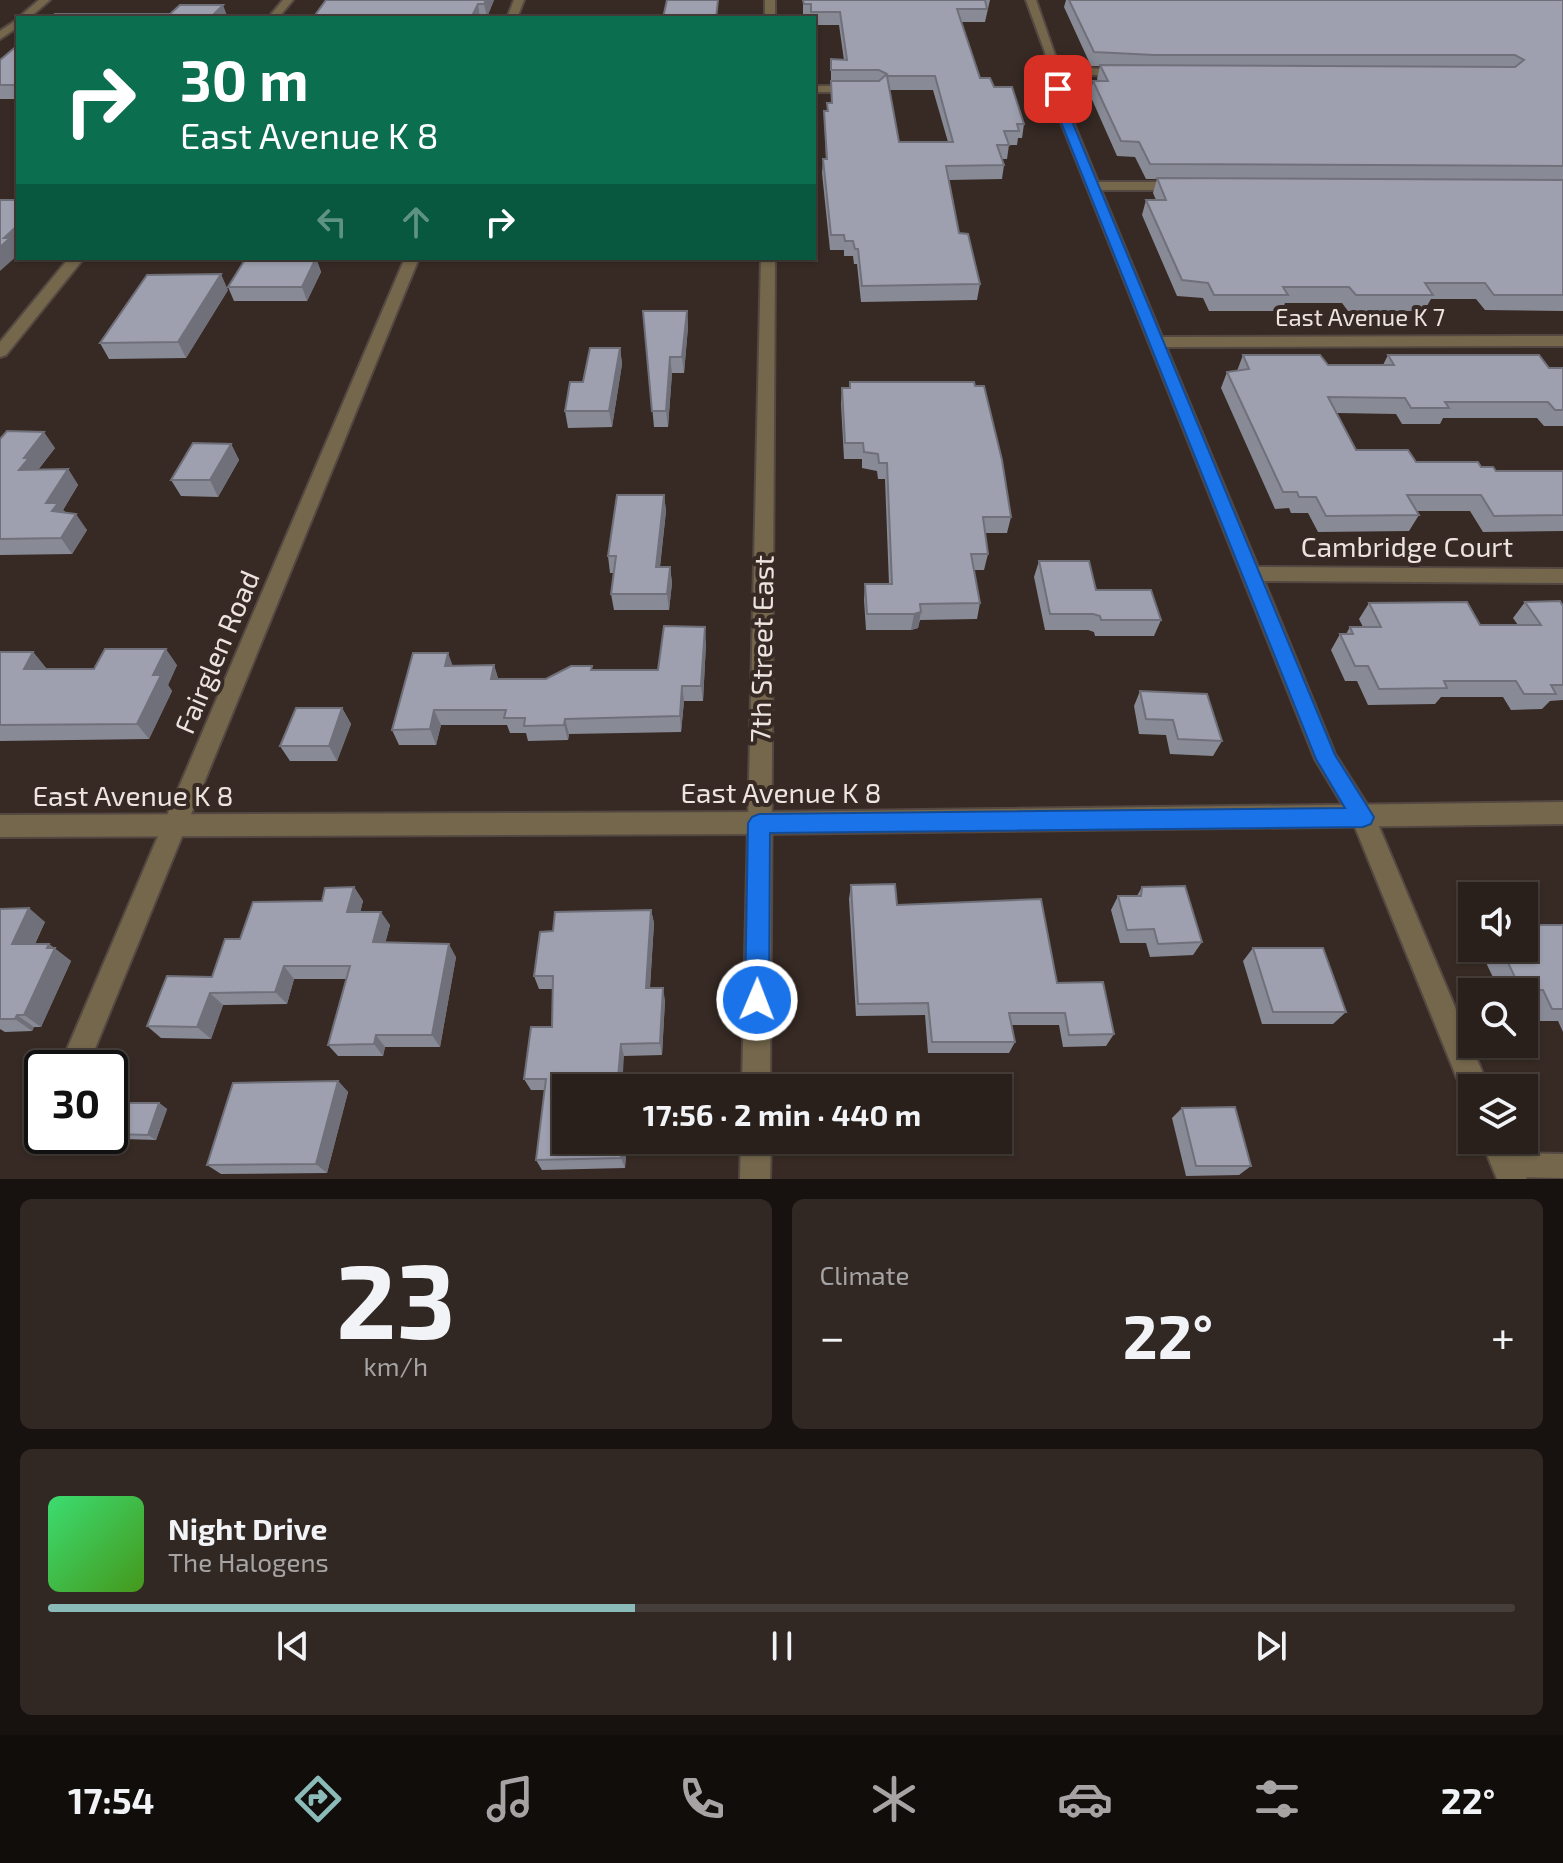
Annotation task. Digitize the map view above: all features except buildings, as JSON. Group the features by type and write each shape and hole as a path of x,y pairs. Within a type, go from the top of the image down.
{"street":[{"path":"25,16 45,0"},
{"path":"275,16 288,0"},
{"path":"1031,0 1056,70 1061,107 1092,186 1326,759 1363,817 1469,1074"},
{"path":"0,36 16,23"},
{"path":"1056,70 1135,74"},
{"path":"1092,186 1202,186"},
{"path":"0,352 75,260"},
{"name":"Fairglen Road","path":"81,1050 411,260"},
{"name":"7th Street East","path":"756,1074 768,260"},
{"name":"East Avenue K 7","path":"1157,342 1563,341"},
{"name":"Cambridge Court","path":"1251,574 1563,576"},
{"name":"East Avenue K 8","path":"0,826 759,823 1563,813"},
{"path":"755,1179 756,1154"}],"lane":[{"path":"816,89 866,89"},
{"path":"1505,1161 1563,1166"}],"route":[{"path":"757,1000 759,823 1363,817 1326,759 1092,186 1061,107 1058,89"}]}
